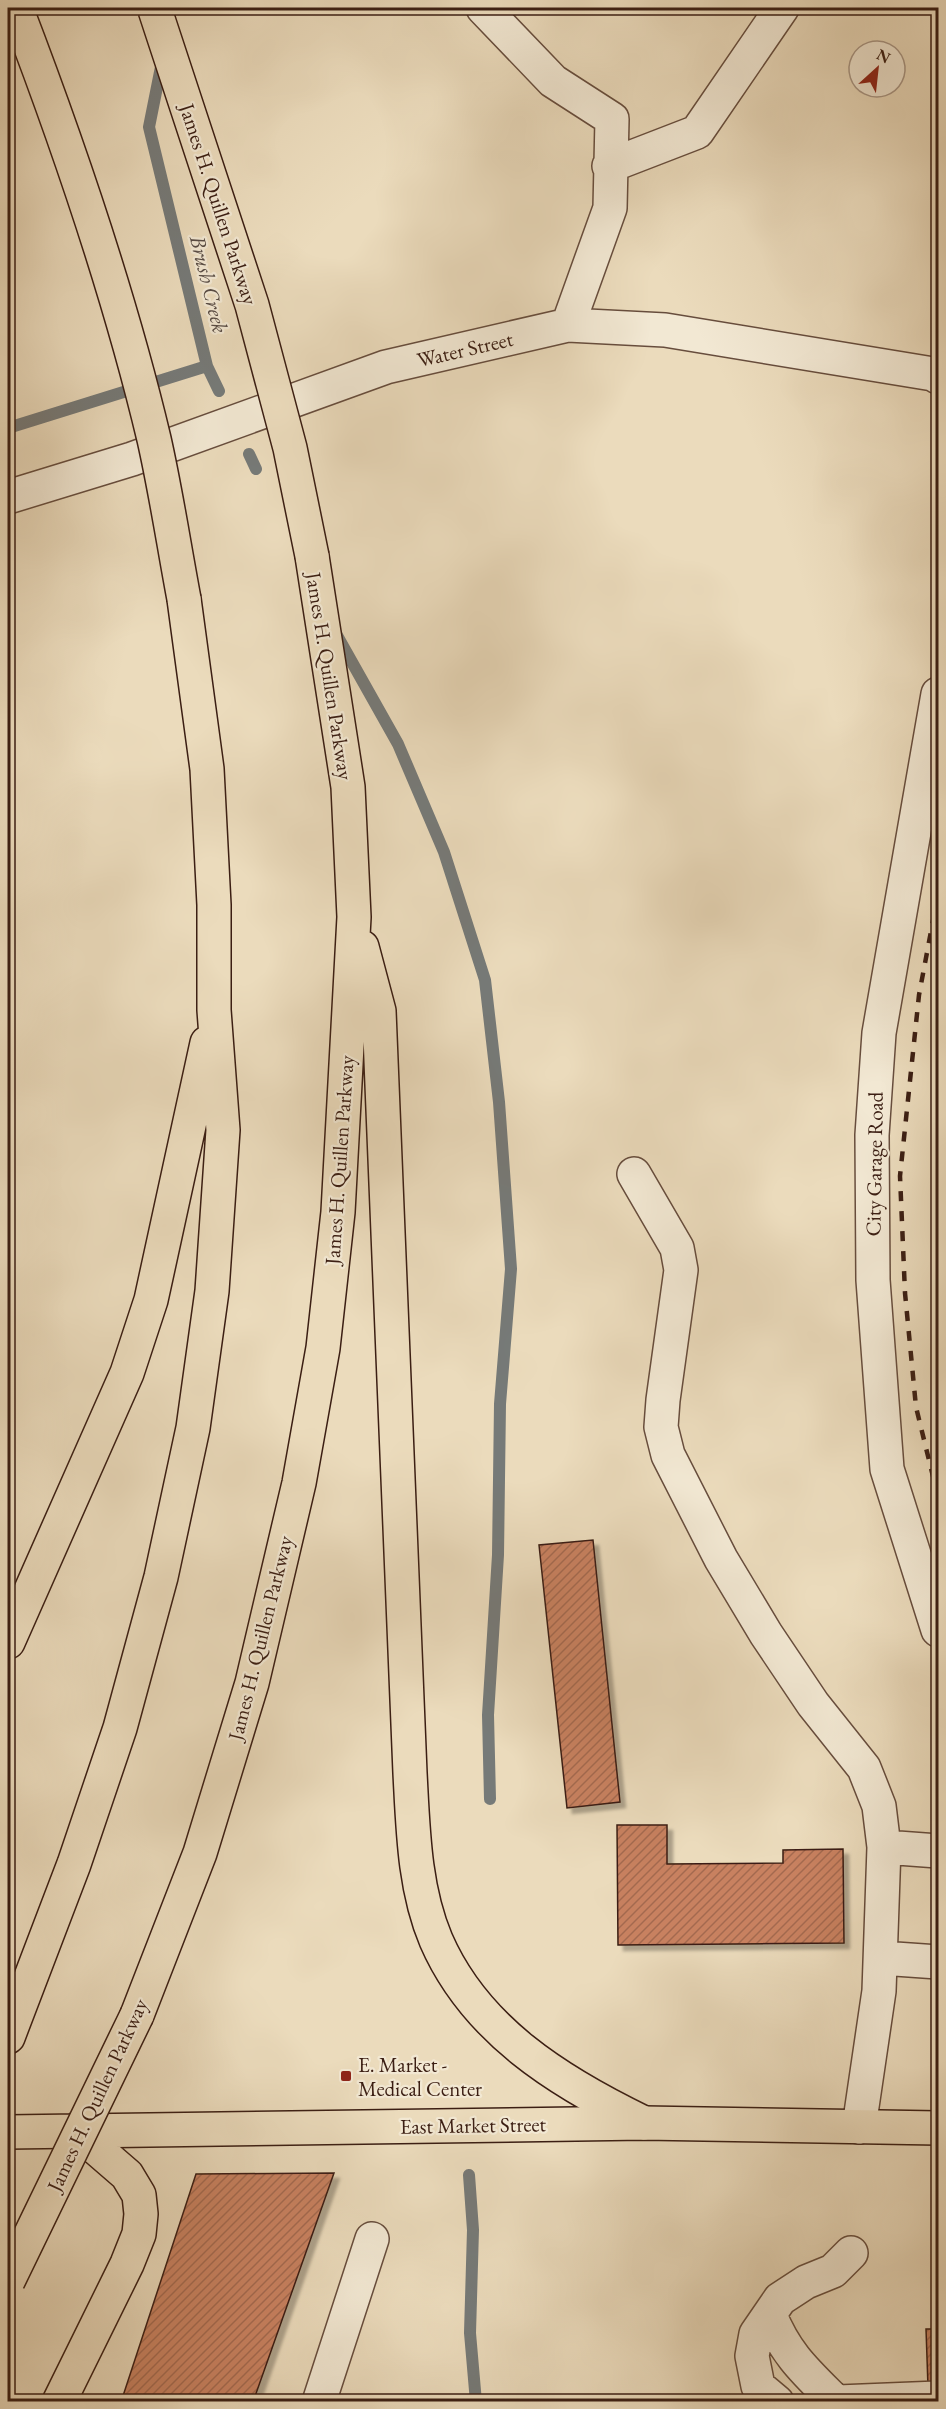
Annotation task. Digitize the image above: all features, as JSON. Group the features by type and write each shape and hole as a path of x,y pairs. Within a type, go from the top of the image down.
{"main road":[{"path":"12,2028 74,1864 120,1728 161,1577 193,1428 212,1291 223,1130 214,1010 214,905 207,769 184,599 154,441 124,324 62,128 16,8"},
{"name":"James H. Quillen Parkway","path":"8,2281 137,2015 200,1853 249,1694 299,1483 323,1348 338,1212 354,917 348,787 312,556 290,448 252,305 154,8"},
{"path":"354,917 379,1011 410,1773 414,1843 423,1898 436,1939 461,1986 501,2032 540,2065 599,2101 644,2123"},
{"path":"8,1642 127,1373 151,1300 214,1010"},
{"name":"East Market Street","path":"8,2132 644,2123 939,2128"},
{"path":"59,2402 127,2264 139,2234 141,2214 139,2196 127,2175 75,2130"}],"street":[{"path":"483,8 553,81 612,119 609,166 610,208 568,325"},
{"path":"609,166 697,132 782,8"},
{"name":"Water Street","path":"8,497 132,459 386,367 568,325 664,330 933,374 939,377"},
{"name":"City Garage Road","path":"939,694 879,1032 872,1146 873,1280 887,1468 939,1630"},
{"path":"634,1174 677,1248 681,1270 661,1427 668,1455 721,1559 766,1634 813,1704 864,1768 879,1806 884,1847 879,1992 859,2127"},
{"path":"884,1847 939,1851"},
{"path":"881,1958 939,1962"},
{"path":"319,2402 372,2239"},
{"path":"777,2402 758,2386 752,2356 756,2334 780,2299 806,2282 833,2271 851,2253"},
{"path":"770,2315 781,2343 802,2369 837,2402 939,2398"}],"building":[{"path":"593,1540 620,1802 567,1808 539,1545"},
{"path":"617,1825 667,1825 667,1864 783,1863 783,1850 843,1849 844,1943 618,1945"},
{"path":"334,2173 253,2402 121,2402 196,2174"},
{"path":"926,2329 938,2329 938,2387 928,2387"}],"waterway":[{"name":"Brush Creek","path":"162,62 149,127 207,366 219,391"},
{"name":"Brush Creek","path":"8,428 207,366"},
{"path":"249,454 256,469"},
{"path":"335,632 398,744 444,852 485,980 499,1102 511,1269 500,1404 498,1555 488,1715 490,1799"},
{"path":"469,2175 473,2230 470,2333 476,2402"}],"railway":[{"path":"938,894 919,995 900,1176 905,1293 916,1407 938,1497"}],"place":[{"name":"E. Market - Medical Center","path":"346,2076"}]}
